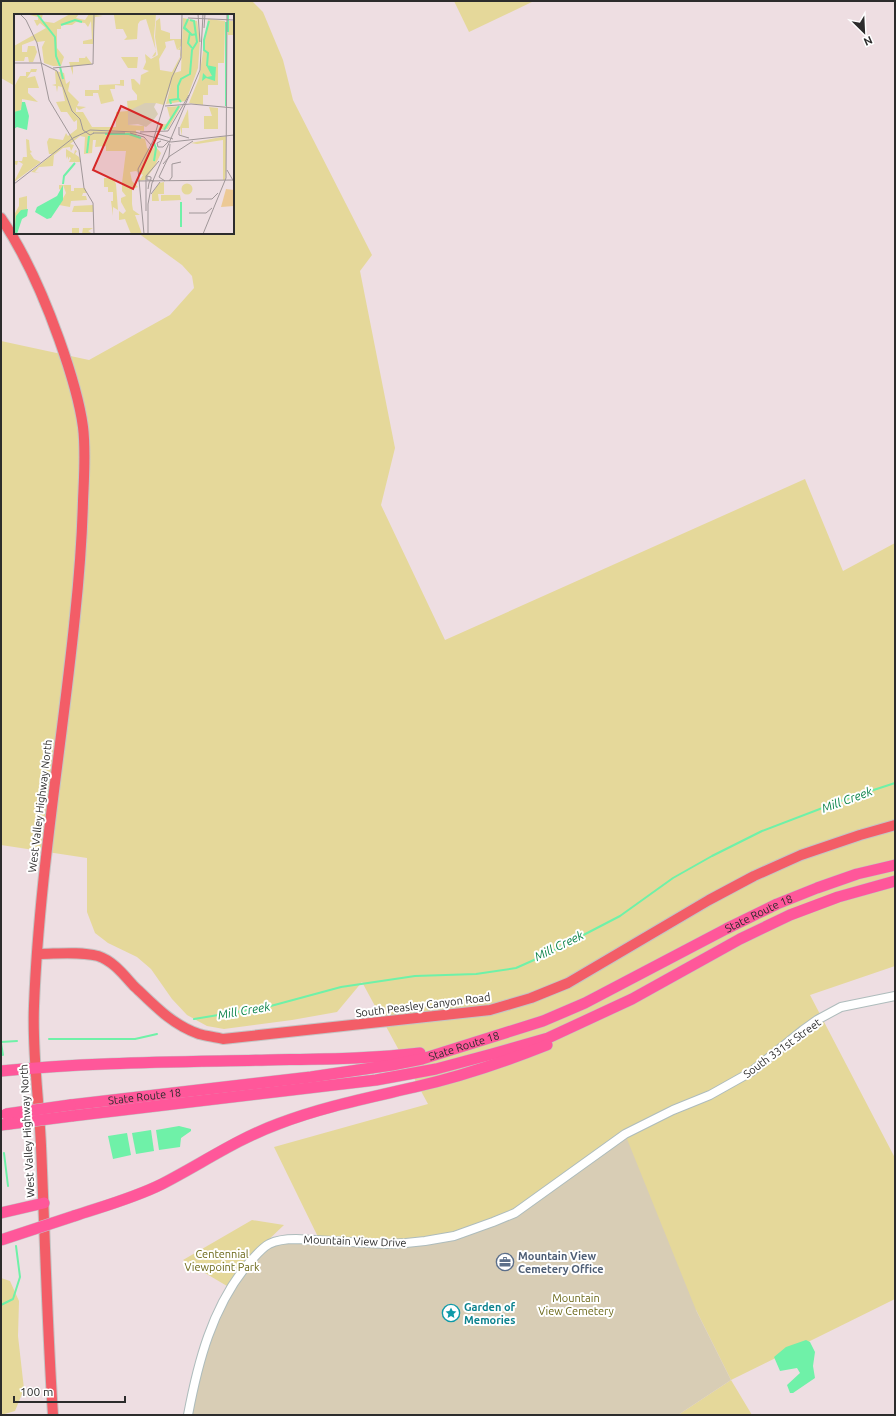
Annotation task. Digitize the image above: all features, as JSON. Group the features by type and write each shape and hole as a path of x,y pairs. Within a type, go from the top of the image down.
{"highway":[{"name":"State Route 18","path":"4,1121 71,1110 312,1077 422,1059 453,1048 543,1021 585,1003 751,916 777,904 857,874 895,865"},
{"name":"State Route 18","path":"71,1110 316,1088 376,1080 436,1069 548,1038 632,999 740,939 790,915 838,897 895,881"},
{"path":"1,1240 128,1198 162,1184 248,1136 277,1124 342,1103 415,1087 508,1060 581,1031 613,1014 632,999"},
{"path":"1,1071 168,1062 338,1059 398,1055 453,1048"},
{"path":"1,1213 44,1203"}],"main road":[{"name":"West Valley Highway North","path":"1,218 32,271 49,312 71,376 83,428 84,469 81,556 68,691 46,850 37,954 34,1019 53,1415"},
{"name":"South Peasley Canyon Road","path":"37,954 79,953 99,957 118,968 165,1016 180,1026 198,1034 223,1039 490,1010 531,998 568,983 709,900 754,876 801,855 895,825"}],"street":[{"name":"South 331st Street","path":"673,1110 710,1095 751,1072 803,1030 841,1007 895,996"},
{"name":"Mountain View Drive","path":"188,1415 194,1384 205,1345 223,1302 242,1272 261,1250 270,1243 296,1239 386,1244 425,1241 454,1236 493,1222 515,1212 625,1134 673,1110"}],"green space":[{"path":"1,1 252,1 263,12 283,60 293,100 372,255 360,271 395,448 381,505 445,640 805,479 843,571 895,543 895,966 810,995 895,1158 895,1299 731,1380 696,1310 515,1213 425,1241 319,1239 274,1147 428,1104 362,982 337,1012 292,1020 224,1029 207,1026 187,1015 172,999 151,969 137,957 108,943 95,933 87,912 87,858 1,845 1,341 89,360 170,315 194,288 192,276 182,265 139,234 234,234 234,14 14,14 14,85 1,78"},
{"path":"454,1 534,1 469,32"},
{"name":"Mountain View Cemetery","path":"625,1134 696,1310 731,1380 678,1415 188,1415 194,1384 230,1289 270,1243 425,1241 515,1213"},
{"name":"Centennial Viewpoint Park","path":"252,1220 284,1225 245,1262 227,1286 183,1260"},
{"path":"1,1278 10,1281 19,1301 18,1336 24,1389 15,1411 1,1415"},
{"path":"731,1380 752,1415 678,1415"}],"shaded area":[{"path":"179,1126 191,1129 191,1131 181,1138 180,1147 159,1150 156,1130"},
{"path":"151,1130 154,1151 136,1154 132,1133"},
{"path":"127,1133 131,1155 113,1159 108,1136"},
{"path":"806,1340 810,1342 815,1352 813,1366 815,1378 793,1393 790,1393 787,1385 800,1373 797,1368 780,1371 774,1357 786,1347"}],"waterway":[{"name":"Mill Creek","path":"194,1019 267,1007 341,987 415,976 476,974 516,968 543,956 620,916 673,878 712,856 762,831 846,799 895,783"},
{"name":"Mill Creek","path":"49,1039 135,1039 157,1034"},
{"name":"Mill Creek","path":"1,1042 17,1041"},
{"path":"1,1043 3,1055"},
{"path":"4,1153 8,1186"},
{"name":"Mill Creek","path":"1,1305 13,1299 20,1277 16,1246"}],"place":[{"name":"Mountain View Cemetery Office","path":"505,1262"},
{"name":"Garden of Memories","path":"451,1313"}]}
